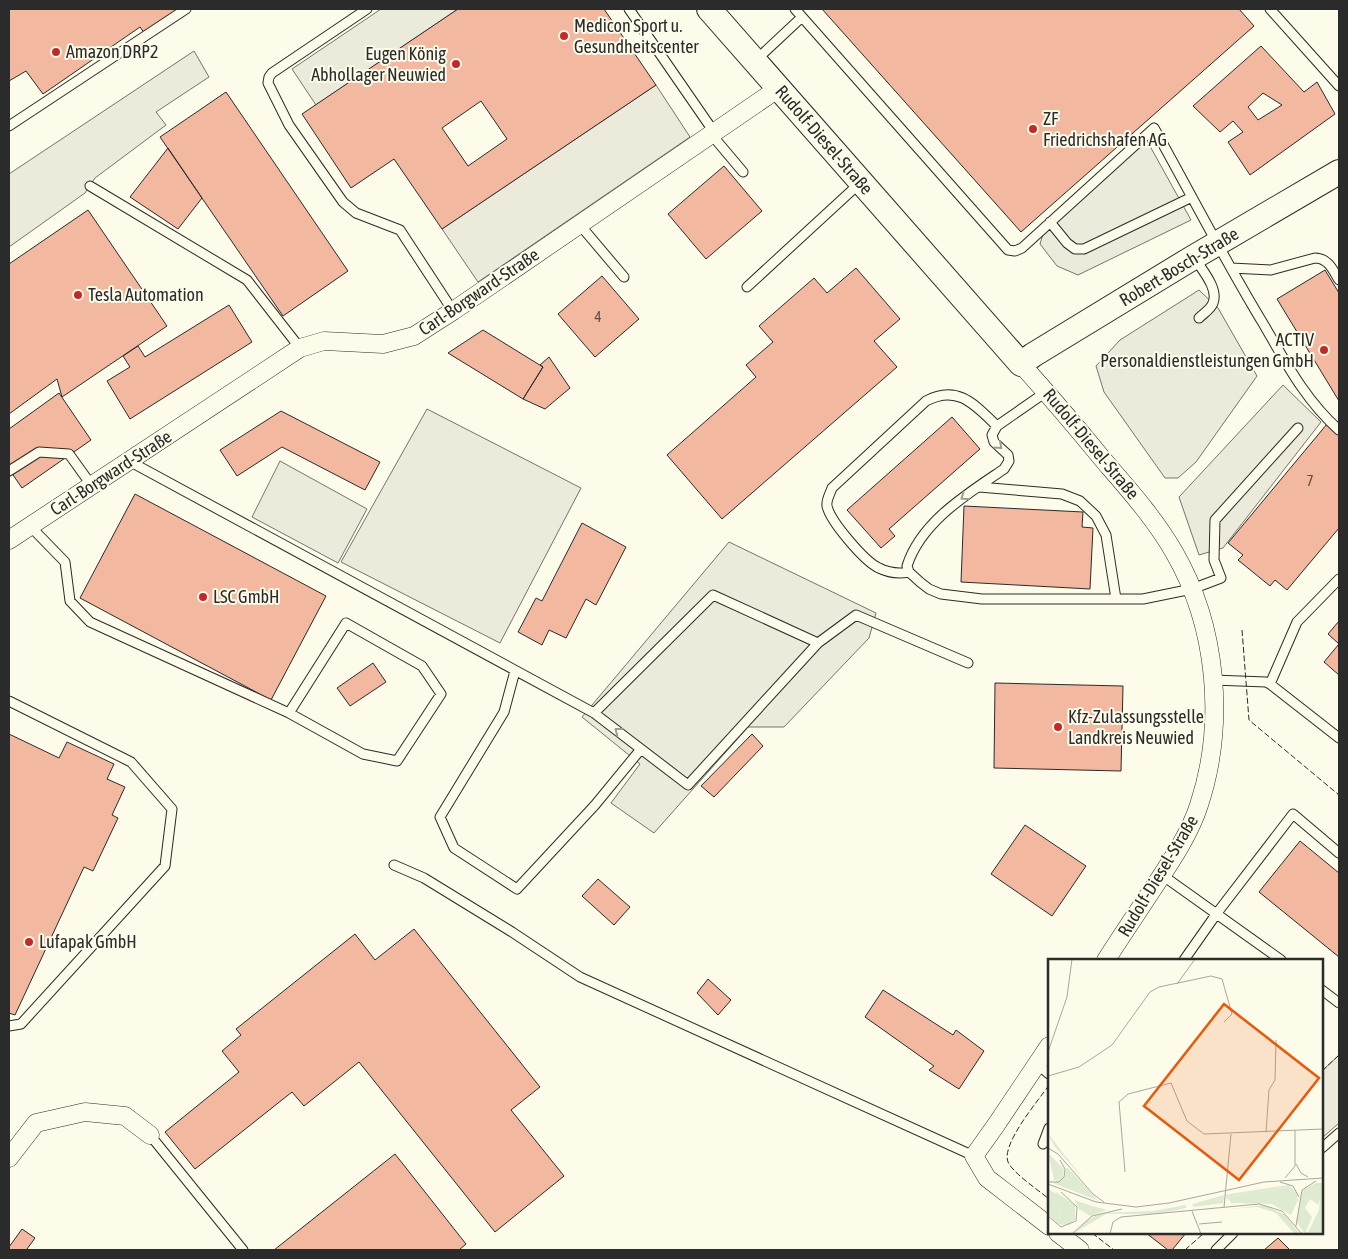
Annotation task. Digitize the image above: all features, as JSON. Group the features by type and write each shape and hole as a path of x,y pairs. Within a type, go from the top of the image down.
{"street":[{"name":"Rudolf-Diesel-Straße","path":"709,9 1022,364 1156,523 1175,553 1192,589 1202,619 1213,680 1214,710 1212,741 1199,806 1183,840 1162,875 1107,959"},
{"name":"Carl-Borgward-Straße","path":"9,540 300,348 324,341 383,344 414,336 779,88"},
{"name":"Robert-Bosch-Straße","path":"1022,364 1033,355 1217,243 1337,178"},
{"path":"1048,1050 1043,1069 974,1156 987,1178 1048,1225"},
{"path":"9,1158 36,1123 86,1112 125,1116 150,1134"},
{"path":"1059,1234 1080,1250"}],"lane":[{"path":"9,126 186,9"},
{"path":"367,9 272,73 268,83 289,125 343,202 356,213 400,230 453,311"},
{"path":"629,9 713,133 743,172"},
{"path":"795,9 1008,250 1015,251 1022,248 1154,128 1231,268 1299,384 1339,430"},
{"path":"1270,9 1339,86"},
{"path":"755,61 802,17"},
{"path":"747,287 861,182"},
{"path":"90,186 247,280 300,348"},
{"path":"1050,222 1067,243 1075,249 1084,249 1192,197"},
{"path":"580,224 624,277"},
{"path":"1194,257 1213,288 1214,296 1212,306 1199,318"},
{"path":"1231,268 1271,270 1321,258 1326,261 1339,280"},
{"path":"1046,392 998,426 992,435 994,442 1008,455 1009,461 1004,469 952,505 919,542 907,566 910,572 930,588 941,594 982,599 1143,599 1192,589 1221,578 1214,560 1215,520 1298,428"},
{"path":"910,572 901,573 880,568 865,558 840,529 830,513 827,505 832,488 926,401 936,396 947,393 959,396 982,411 998,426"},
{"path":"9,471 39,452 69,454 92,486"},
{"path":"129,461 594,713 688,785 818,643 856,615 968,663"},
{"path":"978,486 1062,494 1080,501 1096,516 1106,535 1116,599"},
{"path":"30,526 65,562 70,601 90,622 289,713 363,754 398,761 441,694 422,666 346,623 289,713"},
{"path":"1270,684 1297,622 1339,579"},
{"path":"594,713 714,595 818,643"},
{"path":"515,671 504,712 440,817 454,848 517,889 595,805 641,749"},
{"path":"1213,680 1266,682 1339,738"},
{"path":"9,701 131,762 172,809 165,866 21,1024 9,1026"},
{"path":"1185,959 1217,913 1293,814 1339,853"},
{"path":"394,865 424,878 512,932 580,977 974,1156"},
{"path":"1162,875 1280,959"},
{"path":"1323,991 1339,1003"},
{"path":"1043,1144 1048,1131"},
{"path":"1323,1147 1339,1133"},
{"path":"150,1134 243,1250"},
{"path":"1216,1250 1232,1234"}],"shaded area":[{"path":"381,9 458,9 316,105 292,69"},
{"path":"194,51 209,77 156,112 166,125 95,178 85,193 9,247 9,174"},
{"path":"656,85 690,137 478,282 442,229"},
{"path":"1146,139 1191,220 1078,275 1057,266 1040,244 1044,231"},
{"path":"1199,290 1218,308 1257,376 1196,462 1178,478 1165,478 1104,392 1096,366 1120,340"},
{"path":"1283,385 1321,422 1223,548 1199,555 1179,497"},
{"path":"427,409 581,488 500,643 341,562"},
{"path":"280,461 367,509 338,563 252,517"},
{"path":"729,542 876,613 869,638 784,727 748,727 654,833 611,803 640,764 582,717"},
{"path":"1339,1055 1339,1123 1323,1137 1323,1070"}],"building":[{"name":"Amazon DRP2","path":"9,9 182,9 145,34 140,27 43,94 26,71 9,81"},
{"path":"458,9 604,9 656,85 442,229 394,159 351,188 302,114","holes":["481,101 507,139 468,166 442,128"]},
{"name":"ZF Friedrichshafen AG","path":"822,9 1239,9 1254,26 1021,232"},
{"path":"1261,46 1304,92 1317,82 1335,114 1250,175 1228,142 1243,132 1233,121 1220,132 1193,106","holes":["1263,93 1282,105 1258,120 1248,107"]},
{"path":"226,92 348,271 283,316 160,137"},
{"path":"168,148 202,198 178,229 130,197"},
{"path":"724,166 762,211 706,259 668,214"},
{"name":"Tesla Automation","path":"88,210 167,326 62,397 57,379 9,414 9,264"},
{"path":"856,268 900,319 874,341 897,367 722,519 667,455 756,377 746,365 773,342 759,326 814,278 827,293"},
{"name":"ACTIV Personaldienstleistungen GmbH","path":"1325,270 1339,293 1339,401 1277,299"},
{"path":"602,276 639,319 595,357 558,314"},
{"path":"229,305 252,342 130,419 107,381 130,367 123,356 138,346 145,357"},
{"path":"483,330 543,367 523,399 448,353"},
{"path":"549,357 570,388 545,409 523,399 543,367 540,365"},
{"path":"59,393 91,440 22,488 9,469 9,429"},
{"path":"281,411 380,462 365,490 282,447 237,476 220,450"},
{"path":"952,417 980,449 889,529 895,536 881,548 847,510"},
{"path":"1327,424 1339,434 1339,528 1287,590 1275,580 1270,586 1238,560 1243,555 1228,543"},
{"name":"LSC GmbH","path":"135,494 326,596 271,700 80,598"},
{"path":"964,506 1083,512 1082,527 1093,528 1090,589 961,582"},
{"path":"582,523 626,547 596,605 586,599 566,638 549,630 542,645 518,632 536,598 542,601"},
{"path":"1339,621 1339,644 1328,634"},
{"path":"1339,644 1339,675 1324,662"},
{"path":"373,663 386,682 350,706 337,688"},
{"name":"Kfz-Zulassungsstelle Landkreis Neuwied","path":"995,683 1123,686 1121,771 994,768"},
{"name":"Lufapak GmbH","path":"9,734 59,758 67,742 114,764 107,779 125,787 112,815 118,818 93,871 84,867 15,1015 9,1013"},
{"path":"752,734 763,746 714,797 701,786"},
{"path":"1025,825 1086,866 1052,916 991,874"},
{"path":"1300,841 1339,873 1339,957 1259,892"},
{"path":"598,879 630,907 614,925 582,896"},
{"path":"414,929 540,1087 511,1110 564,1176 495,1232 359,1062 304,1106 292,1092 195,1169 165,1132 239,1072 222,1051 241,1035 236,1029 355,934 375,960"},
{"path":"708,979 731,1000 718,1015 697,993"},
{"path":"883,990 953,1035 956,1030 984,1051 959,1089 929,1070 934,1066 865,1017"},
{"path":"395,1154 466,1244 459,1250 274,1250"},
{"path":"22,1229 35,1238 27,1249 29,1250 9,1250 9,1247"},
{"path":"1147,1234 1185,1234 1172,1250 1168,1250"},
{"path":"1278,1238 1290,1250 1264,1250"}],"fence":[{"path":"1242,630 1249,720 1339,795"},
{"path":"1323,1070 1339,1055"},
{"path":"1048,1086 1014,1135 1007,1156 1009,1164 1017,1173 1048,1198"},
{"path":"1093,1234 1114,1250"},
{"path":"1185,1250 1203,1234"}],"place":[{"name":"Medicon Sport u. Gesundheitscenter","path":"564,36"},
{"name":"Amazon DRP2","path":"56,52"},
{"name":"Eugen König Abhollager Neuwied","path":"456,64"},
{"name":"ZF Friedrichshafen AG","path":"1033,129"},
{"name":"Tesla Automation","path":"78,295"},
{"name":"ACTIV Personaldienstleistungen GmbH","path":"1324,350"},
{"name":"LSC GmbH","path":"203,597"},
{"name":"Kfz-Zulassungsstelle Landkreis Neuwied","path":"1058,727"},
{"name":"Lufapak GmbH","path":"29,942"}]}
